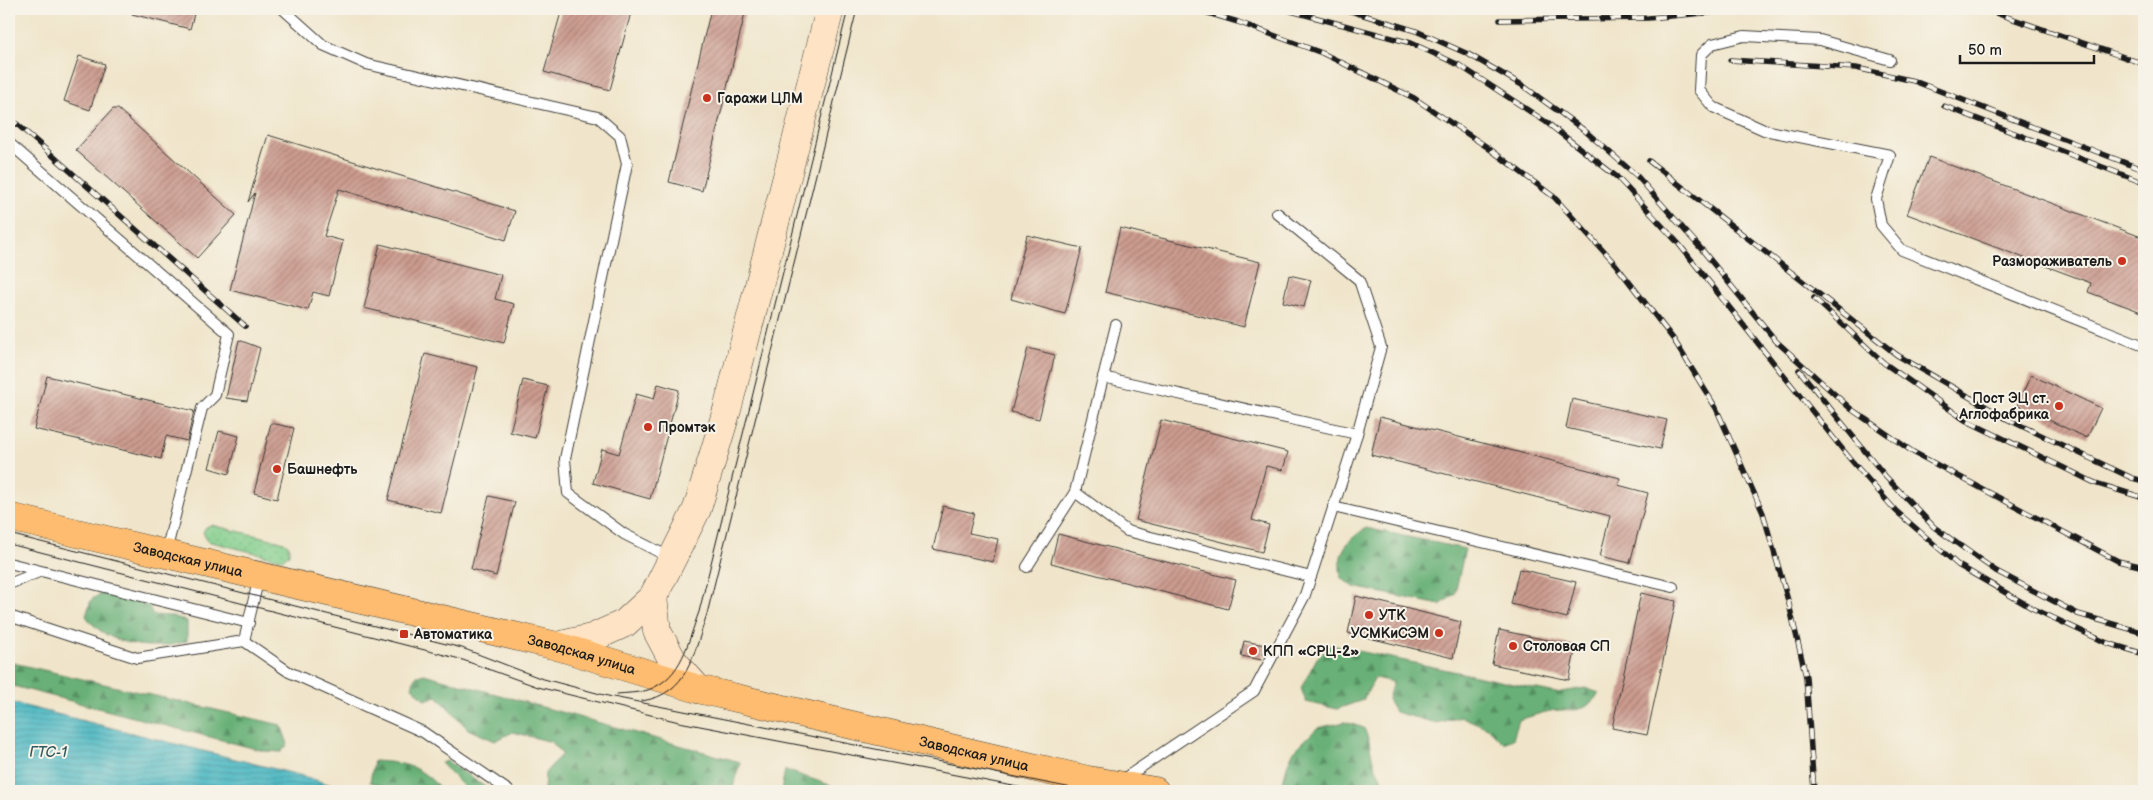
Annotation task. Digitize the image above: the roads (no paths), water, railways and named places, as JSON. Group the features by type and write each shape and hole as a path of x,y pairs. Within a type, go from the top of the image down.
{"main road":[{"name":"Заводская улица","path":"9,517 557,646 698,689 1115,785 1155,791"}],"street":[{"path":"557,646 592,638 625,623 653,597 697,509 727,410 830,9"},
{"path":"653,597 657,631 673,661 698,689"}],"lane":[{"path":"283,9 323,45 366,64 598,117 620,136 627,164 565,458 568,493 624,534 672,558"},
{"path":"1890,60 1820,40 1744,36 1712,44 1701,55 1699,90 1713,107 1764,130 1890,155 1876,199 1881,225 1902,250 2144,346"},
{"path":"9,143 229,334 214,395 202,408 166,553"},
{"path":"1115,785 1254,691 1305,595 1357,434 1381,347 1358,280 1277,213"},
{"path":"1027,567 1075,492 1116,324"},
{"path":"1103,377 1357,434"},
{"path":"1075,492 1127,531 1311,577"},
{"path":"1333,507 1673,587"},
{"path":"9,564 249,623"},
{"path":"9,584 39,572"},
{"path":"244,641 259,576"},
{"path":"9,616 137,658 244,641 289,672 423,732 509,791"}],"water":[{"name":"ГТС-1","path":"9,702 303,776 350,791 9,791"}],"tram line":[{"path":"617,694 648,690 669,677 682,658 699,612 848,9"},
{"path":"642,701 658,697 670,690 680,680 693,656 707,614 857,9"},
{"path":"9,534 462,648 540,678 608,696 1087,791"},
{"path":"9,544 460,659 538,687 679,722 1039,791"}],"railway":[{"path":"1195,9 1238,22 1322,53 1414,98 1487,147 1554,197 1616,265 1674,340 1716,408 1763,513 1789,604 1806,677 1814,791"},
{"path":"1344,9 1416,31 1468,54 1522,85 1584,130 1637,176 1703,251 1776,341 1851,409 1913,452 2118,561 2144,567"},
{"path":"1500,20 1648,18 1749,9"},
{"path":"1984,9 2144,64"},
{"path":"1291,11 1411,43 1459,65 1546,122 1617,177 1678,243 1851,460 1896,511 1958,565 2032,608 2107,643 2144,654"},
{"path":"1730,60 1856,68 1914,81 2144,170"},
{"path":"1944,106 2144,183"},
{"path":"9,117 245,326"},
{"path":"1649,161 1897,355 2009,420 2132,478 2144,481"},
{"path":"1814,298 1884,363 1965,420 2095,483 2144,498"},
{"path":"1799,370 1886,477 1934,527 1996,571 2078,614 2144,633"}],"place":[{"name":"Гаражи ЦЛМ","path":"707,98"},
{"name":"Размораживатель","path":"2122,261"},
{"name":"Пост ЭЦ ст. Аглофабрика","path":"2059,406"},
{"name":"Промтэк","path":"648,427"},
{"name":"Башнефть","path":"277,469"},
{"name":"УТК","path":"1369,615"},
{"name":"УСМКиСЭМ","path":"1439,633"},
{"name":"Автоматика","path":"404,634"},
{"name":"Столовая СП","path":"1513,646"},
{"name":"КПП «СРЦ-2»","path":"1253,651"}]}
